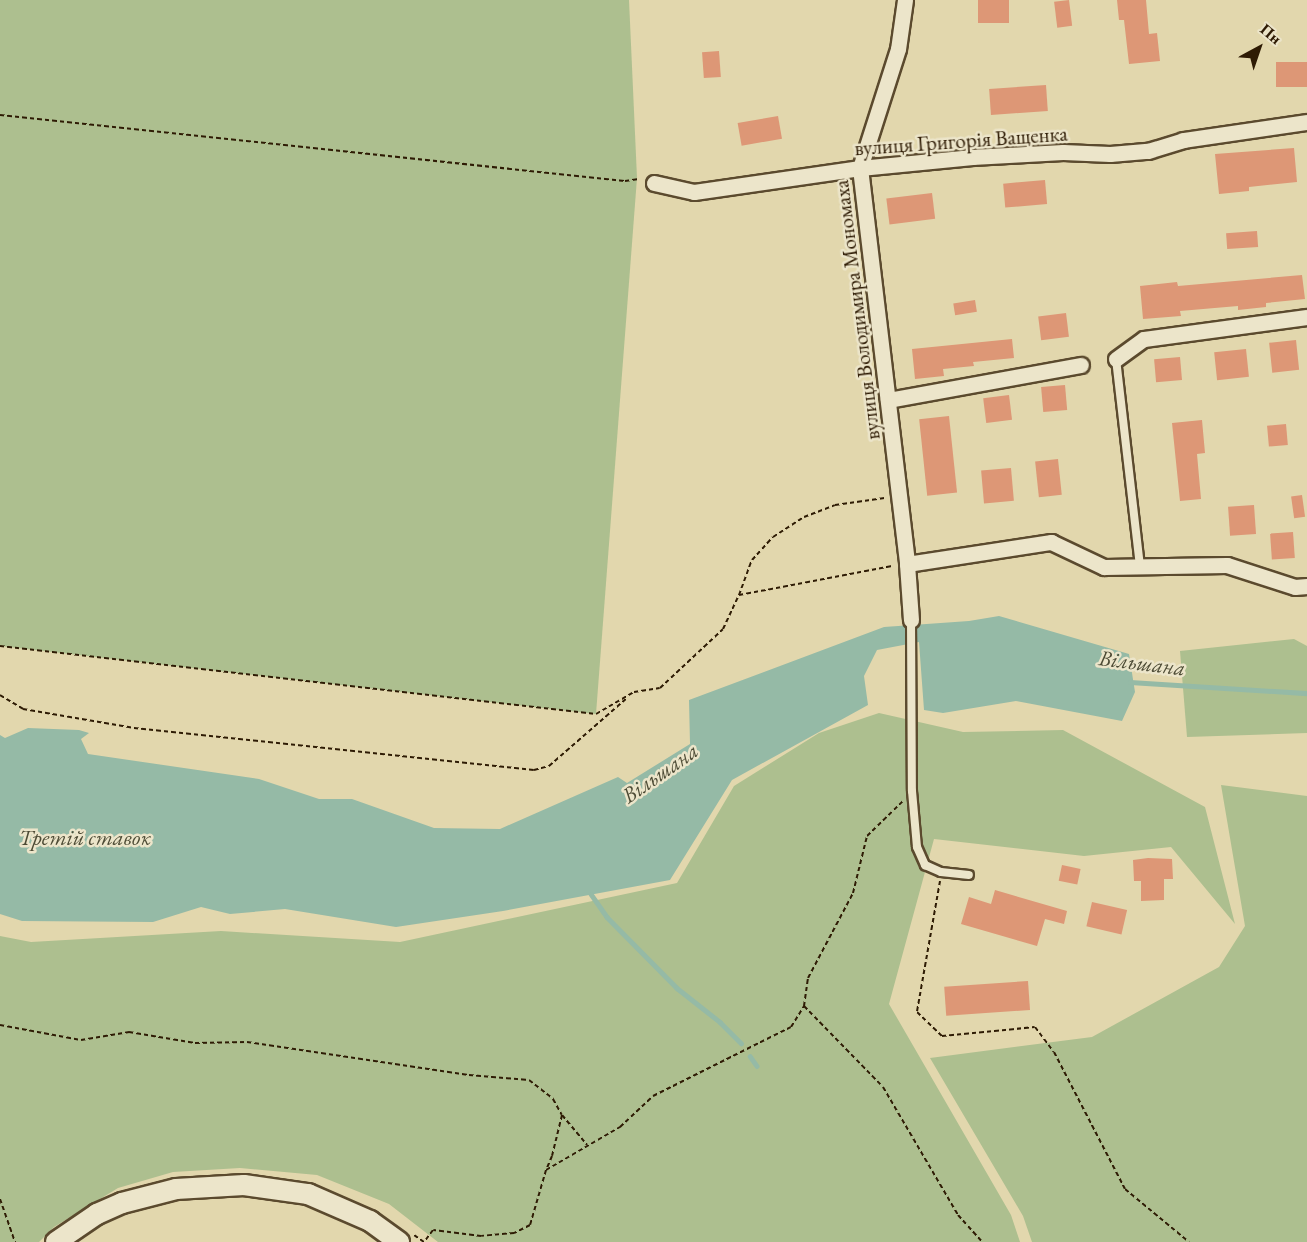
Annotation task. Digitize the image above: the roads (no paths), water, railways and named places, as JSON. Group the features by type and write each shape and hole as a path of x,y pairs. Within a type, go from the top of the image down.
{"street":[{"name":"вулиця Володимира Мономаха","path":"905,0 898,49 860,168 908,564 911,620"},
{"name":"вулиця Григорія Ващенка","path":"654,183 694,192 860,168 972,156 1063,152 1110,154 1148,151 1183,140 1307,122"},
{"path":"1116,359 1144,339 1307,317"},
{"path":"888,400 1082,365"},
{"path":"908,564 1051,542 1104,567 1227,565 1295,587 1307,586"},
{"path":"56,1242 97,1214 122,1203 176,1189 244,1185 308,1194 370,1221 399,1242"}],"lane":[{"path":"1116,359 1140,566"},
{"path":"911,620 912,791 917,847 925,865 941,872 969,875"}],"water":[{"name":"Третій ставок","path":"999,616 1129,654 1135,692 1122,721 1016,701 943,713 924,710 919,642 877,650 864,676 868,705 732,780 670,880 503,911 396,927 285,909 230,914 201,907 153,922 22,921 0,914 0,735 5,738 28,728 79,730 89,733 81,739 88,754 259,779 319,799 352,799 434,828 500,829 618,777 627,783 690,744 689,700 884,627 969,621"}],"waterway":[{"name":"Вільшана","path":"1130,682 1307,693"},
{"path":"591,894 607,917 677,988 720,1022 741,1043"},
{"path":"750,1056 757,1066"}]}
